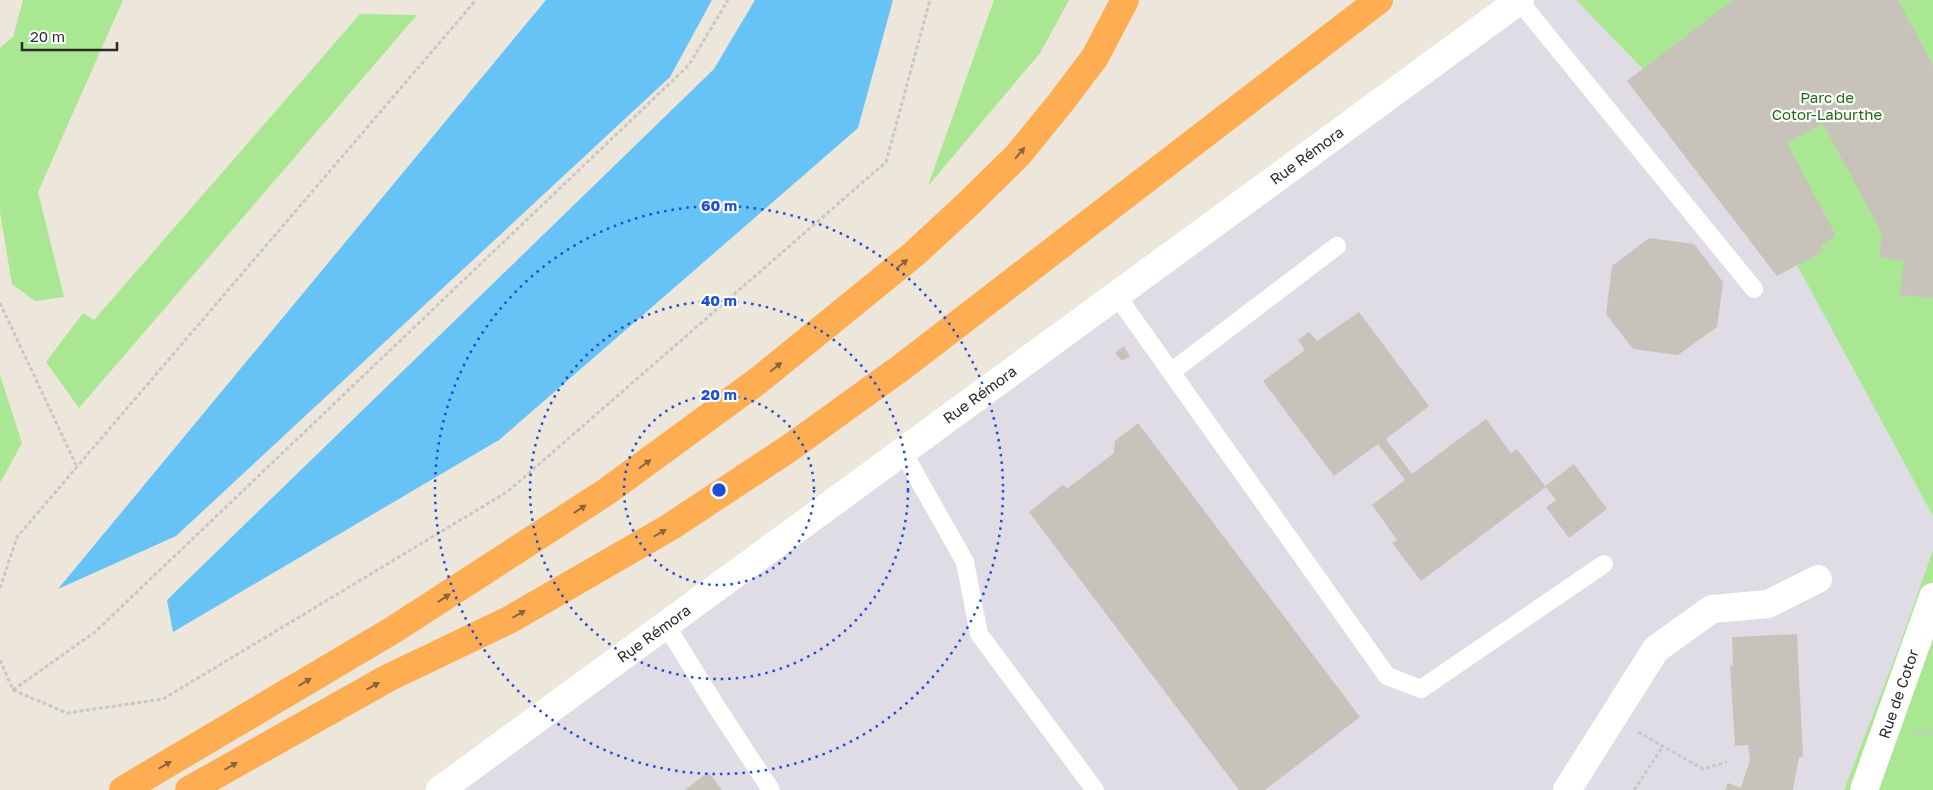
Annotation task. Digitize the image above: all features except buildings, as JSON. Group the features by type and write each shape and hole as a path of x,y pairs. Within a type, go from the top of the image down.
{"highway":[{"path":"123,790 393,630 606,492 759,380 914,254 1018,155 1095,57 1125,0"},
{"path":"189,790 380,682 510,619 670,527 792,447 902,367 1379,0"}],"street":[{"name":"Rue Rémora","path":"444,789 1520,0"},
{"path":"1567,790 1656,649 1712,609 1768,604 1818,580"},
{"name":"Rue de Cotor","path":"1864,790 1933,597"}],"lane":[{"path":"1520,0 1754,290"},
{"path":"1171,372 1336,246"},
{"path":"1116,296 1387,676 1421,689 1604,564"},
{"path":"903,452 965,562 979,634 1095,790"},
{"path":"666,625 771,790"}],"path":[{"path":"0,588 17,537 476,0"},
{"path":"13,690 95,632 682,72 689,65 728,0"},
{"path":"0,660 13,690 66,713 163,699 507,492 886,162 930,0"},
{"path":"0,303 77,467"},
{"path":"1613,718 1704,768 1727,762"},
{"path":"1634,790 1663,746"}],"shaded area":[{"path":"1520,0 1576,0 1752,182 1933,516 1933,550 1897,652 1844,790 441,790"}],"green space":[{"path":"23,0 123,0 38,192 64,297 35,301 12,284 0,212 0,48 13,37"},
{"path":"994,0 1069,0 1040,53 928,186"},
{"name":"Parc de Cotor-Laburthe","path":"1576,0 1933,0 1933,516 1752,182"},
{"path":"360,14 417,15 79,408 46,362 83,313 94,320"},
{"path":"0,375 22,443 0,483"},
{"path":"1933,550 1933,790 1844,790 1897,652"}],"water":[{"path":"546,0 712,0 670,77 176,536 58,589"},
{"path":"755,0 893,0 858,128 499,440 173,632 167,600 714,69"}]}
